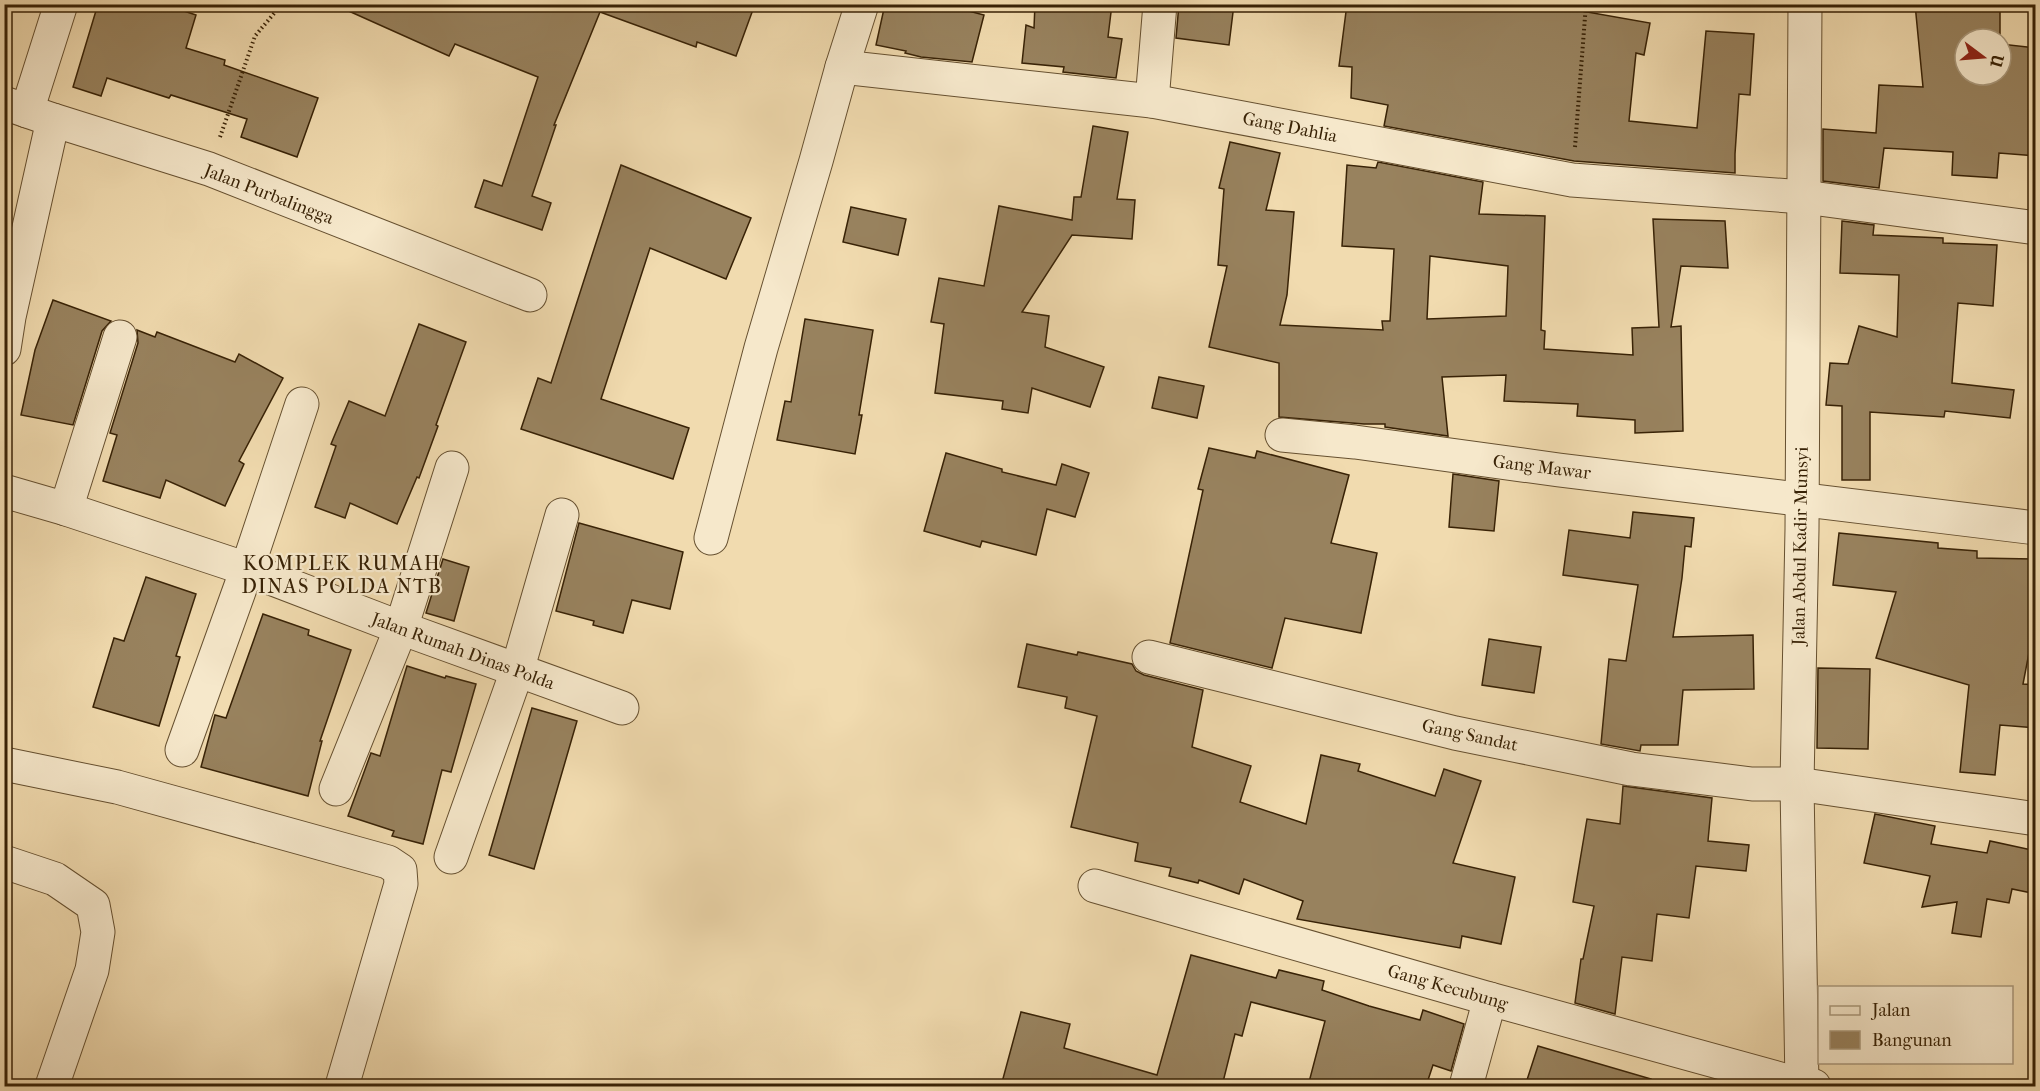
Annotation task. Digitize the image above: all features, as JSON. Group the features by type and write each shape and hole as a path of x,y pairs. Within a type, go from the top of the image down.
{"street":[{"path":"4,349 28,111 61,4"},
{"path":"711,537 761,348 862,4"},
{"path":"1152,101 1160,4"},
{"name":"Jalan Abdul Kadir Munsyi","path":"1805,4 1802,498 1797,784 1806,1086"},
{"name":"Gang Dahlia","path":"842,67 1152,101 1572,180 1804,197 2036,228"},
{"name":"Jalan Purbalingga","path":"28,111 209,169 530,295"},
{"path":"66,509 120,338"},
{"path":"182,750 247,569 302,404"},
{"name":"Gang Mawar","path":"1282,435 1355,442 1559,470 2036,528"},
{"path":"336,789 400,628 452,468"},
{"name":"Jalan Rumah Dinas Polda","path":"4,491 66,509 247,569 400,628 622,708"},
{"path":"451,857 518,671 562,515"},
{"name":"Gang Sandat","path":"1149,657 1455,733 1631,769 1752,784 1797,784 2036,819"},
{"path":"4,764 117,788 388,862 400,870 401,884 342,1086"},
{"path":"4,862 56,879 93,905 98,932 92,970 52,1086"},
{"name":"Gang Kecubung","path":"1095,886 1490,999 1806,1086"},
{"path":"1466,1086 1490,999"}],"path":[{"path":"209,169 255,36 282,4"},
{"path":"1572,180 1586,5 1579,4"}],"building":[{"path":"98,4 163,4 196,15 186,48 225,60 224,65 318,98 297,157 241,137 247,119 171,95 169,98 107,78 101,96 73,87"},
{"path":"333,4 755,4 736,56 697,42 696,47 600,12 554,125 556,125 532,196 551,203 542,230 475,207 484,180 502,186 538,77 455,44 449,56"},
{"path":"885,4 942,4 984,15 972,62 921,57 905,53 906,51 876,45"},
{"path":"1035,4 1112,4 1108,37 1122,39 1116,78 1063,72 1064,67 1022,63 1026,25 1034,28"},
{"path":"1179,4 1234,4 1229,45 1176,38"},
{"path":"1347,4 1542,4 1650,23 1644,55 1636,53 1629,121 1697,128 1706,31 1754,34 1750,95 1739,94 1735,173 1574,161 1384,126 1388,105 1351,98 1352,67 1339,66"},
{"path":"1915,4 2000,4 2000,27 1953,27 1953,87 2013,87 2013,45 2036,48 2036,156 1999,153 1997,178 1952,175 1953,152 1884,148 1879,188 1823,181 1823,129 1876,133 1879,85 1923,87"},
{"path":"1093,126 1128,132 1117,199 1135,200 1132,239 1072,235 1022,312 1049,316 1045,347 1104,367 1090,407 1032,388 1028,413 1002,409 1003,401 935,393 944,324 931,322 939,278 984,286 999,206 1072,220 1074,197 1081,197"},
{"path":"1230,142 1280,153 1266,210 1294,212 1287,295 1280,325 1383,330 1382,321 1390,321 1394,249 1342,246 1347,165 1376,168 1378,162 1483,182 1479,214 1545,216 1541,330 1545,331 1544,349 1633,355 1632,328 1659,327 1653,219 1725,221 1728,268 1681,266 1671,327 1681,326 1683,431 1635,433 1635,420 1577,416 1578,404 1504,401 1506,375 1442,377 1448,436 1385,427 1385,424 1279,417 1279,363 1209,347 1227,266 1218,265 1224,189 1219,188","holes":["1430,256 1508,266 1506,316 1427,319"]},
{"path":"621,165 751,218 726,279 650,248 601,399 689,428 673,479 521,429 538,378 551,383"},
{"path":"851,207 906,219 898,255 843,242"},
{"path":"1842,221 1874,225 1873,235 1943,238 1943,243 1997,245 1993,306 1958,303 1952,383 2014,390 2010,418 1945,411 1944,417 1870,412 1870,480 1842,480 1842,406 1826,405 1830,363 1848,364 1859,326 1897,337 1899,275 1840,273"},
{"path":"53,300 111,321 102,331 73,425 21,415 35,350"},
{"path":"805,319 873,330 855,454 777,440 785,401 791,402"},
{"path":"419,324 466,342 419,478 417,477 397,524 350,503 345,518 315,507 336,446 331,444 349,401 385,416"},
{"path":"137,330 155,337 157,332 235,362 239,354 283,378 239,461 244,464 225,506 166,480 160,498 103,481 117,435 110,433 138,343"},
{"path":"1159,377 1204,386 1197,418 1152,408"},
{"path":"1209,448 1255,458 1257,451 1349,475 1331,543 1377,553 1361,633 1285,618 1272,668 1170,643 1203,490 1198,489"},
{"path":"946,453 1002,469 1002,472 1056,485 1062,464 1089,473 1075,517 1047,509 1036,555 982,541 980,547 924,531"},
{"path":"1453,474 1499,481 1494,531 1449,527"},
{"path":"1633,512 1694,518 1691,547 1685,546 1673,637 1753,635 1754,689 1683,690 1678,745 1641,745 1640,751 1601,744 1609,659 1626,661 1638,585 1563,575 1569,530 1630,538"},
{"path":"579,523 683,552 670,609 632,600 623,633 593,625 594,621 556,611"},
{"path":"1839,533 1938,543 1938,548 1977,551 1977,558 2036,559 2036,616 2023,684 2036,685 2036,728 2000,725 1995,775 1960,772 1969,685 1876,658 1896,592 1833,585"},
{"path":"443,559 469,567 454,621 426,613"},
{"path":"146,577 196,594 176,656 180,657 159,726 93,707 114,638 124,641"},
{"path":"263,614 309,630 308,635 351,650 320,741 322,741 308,796 201,767 215,715 226,718"},
{"path":"1489,639 1541,647 1534,693 1482,685"},
{"path":"1027,644 1132,664 1136,671 1144,675 1203,690 1192,747 1251,766 1240,802 1306,824 1321,755 1360,764 1358,771 1435,796 1444,769 1481,781 1453,863 1515,877 1501,944 1462,936 1460,948 1297,919 1303,901 1244,879 1239,894 1199,880 1198,883 1169,876 1171,868 1135,861 1138,843 1071,827 1097,716 1065,708 1067,697 1018,687"},
{"path":"407,666 445,678 446,676 476,684 451,772 442,770 423,844 392,836 394,831 348,816 371,753 380,756"},
{"path":"1818,668 1870,669 1868,749 1817,748"},
{"path":"532,708 577,721 534,869 489,855"},
{"path":"1623,786 1712,798 1708,841 1749,845 1746,871 1696,866 1689,918 1657,914 1652,961 1622,957 1615,1014 1575,1003 1581,959 1583,959 1594,906 1573,902 1587,819 1620,824"},
{"path":"1875,814 1935,826 1931,844 1987,853 1990,841 2036,851 2036,894 2012,889 2009,903 1987,899 1981,937 1952,933 1957,902 1922,907 1930,876 1864,863"},
{"path":"1191,955 1276,978 1279,970 1324,981 1322,990 1369,1006 1420,1020 1423,1010 1464,1024 1451,1071 1433,1065 1426,1086 1308,1086 1325,1021 1251,1002 1242,1036 1235,1034 1222,1086 1001,1086 1021,1012 1070,1024 1064,1048 1157,1075"},
{"path":"1538,1046 1651,1079 1649,1086 1525,1086"}],"district":[{"name":"KOMPLEK RUMAH DINAS POLDA NTB","path":"342,574"}]}
